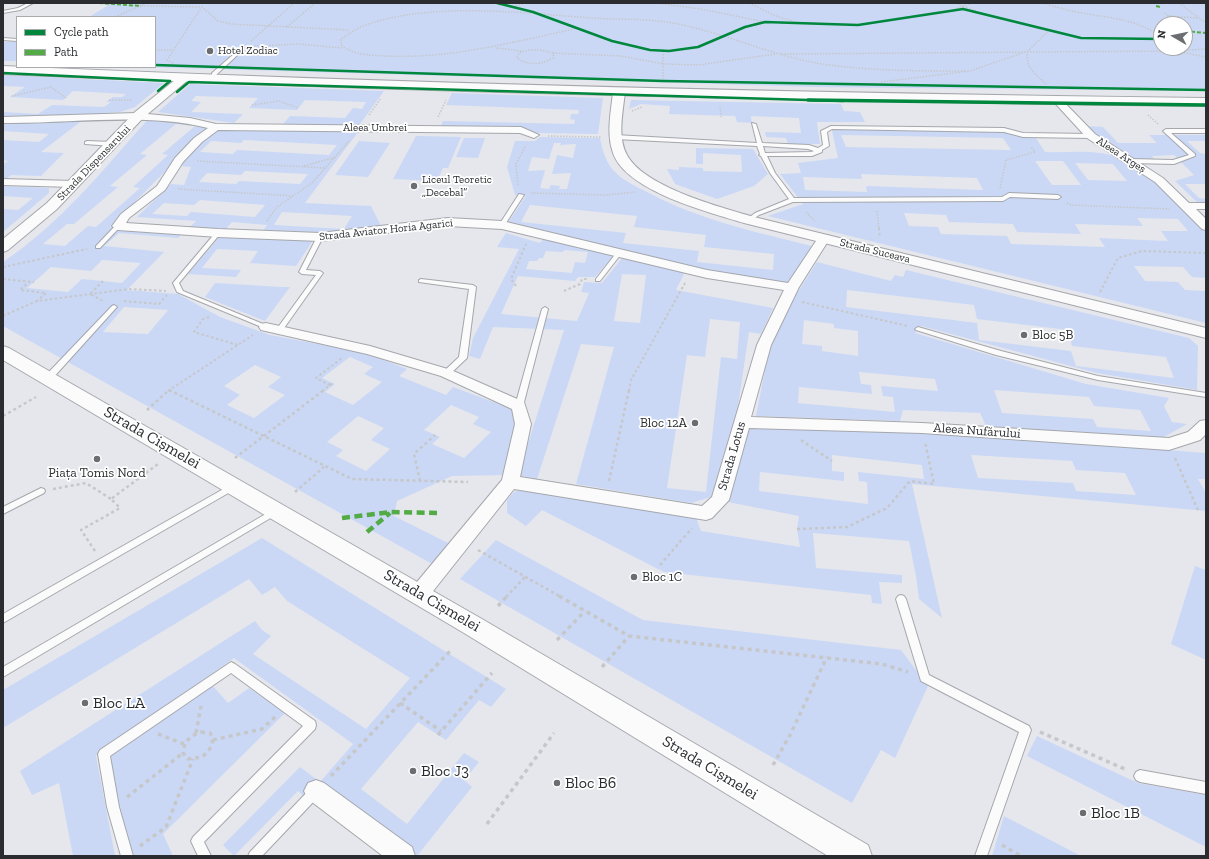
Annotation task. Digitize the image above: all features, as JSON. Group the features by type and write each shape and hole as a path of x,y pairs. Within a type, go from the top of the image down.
{"main road":[{"path":"3,64 16,65"},
{"path":"79,68 214,74 626,87 1206,96"},
{"path":"3,70 180,70 619,92 1206,102"}],"street":[{"name":"Strada Dispensarului","path":"3,247 31,225 74,184 180,70"},
{"name":"Strada Suceava","path":"619,92 609,137 621,156 636,174 670,193 748,220 1206,333"},
{"name":"Aleea Argeș","path":"1057,100 1091,136 1160,180 1190,208 1206,226"},
{"name":"Aleea Umbrei","path":"3,120 139,115 192,120 216,127 521,130 534,135"},
{"path":"118,226 125,216 162,188 179,160 198,140 216,127"},
{"path":"3,182 74,184"},
{"path":"1190,208 1206,206"},
{"name":"Strada Aviator Horia Agarici","path":"118,226 218,233 320,237 448,222 502,225 790,293"},
{"name":"Strada Lotus","path":"706,513 720,500 764,345 790,293 824,238"},
{"path":"273,328 356,347 446,374 519,406 523,424 510,482 418,594"},
{"name":"Strada Cișmelei","path":"3,352 49,377 235,486 857,856"},
{"name":"Aleea Nufărului","path":"742,422 922,428 1169,444 1194,436 1206,425"},
{"path":"510,482 706,513"},
{"path":"316,792 403,856"}],"lane":[{"path":"3,12 19,9 30,3"},
{"path":"3,39 16,40"},
{"path":"214,74 244,48"},
{"path":"754,124 762,155 773,177 792,200"},
{"path":"762,155 812,154 820,151 826,146 824,131 831,127 1004,130 1023,134 1091,136"},
{"path":"1166,131 1206,131"},
{"path":"1131,161 1174,162 1193,155 1166,131"},
{"path":"609,137 759,146 809,147 820,151"},
{"path":"87,143 112,144"},
{"path":"748,220 757,214 792,200 1003,199 1009,194 1058,197"},
{"path":"502,225 522,195"},
{"path":"98,247 118,226"},
{"path":"218,233 176,283 180,292 273,328 320,274 302,272 320,237"},
{"path":"598,280 619,253"},
{"path":"421,281 473,287 463,358 446,374"},
{"path":"49,377 114,307"},
{"path":"519,406 545,309"},
{"path":"918,329 1098,378 1206,395"},
{"path":"3,619 235,486"},
{"path":"3,511 41,491"},
{"path":"3,672 277,511"},
{"path":"901,599 925,678 1026,730 981,856"},
{"path":"127,856 114,807 104,754 231,667 311,725 198,841 205,856"},
{"path":"1140,776 1206,788"},
{"path":"254,856 316,792"}],"path":[{"path":"117,16 147,3"},
{"path":"190,3 202,7 218,21 231,24 349,30"},
{"path":"180,70 167,60 172,50 202,7 209,3"},
{"path":"244,48 294,3"},
{"path":"287,28 315,3"},
{"path":"510,6 524,3"},
{"path":"539,3 555,3"},
{"path":"578,3 598,3"},
{"path":"656,3 684,6 765,22"},
{"path":"749,3 776,16 796,22"},
{"path":"956,3 983,13"},
{"path":"951,11 972,3"},
{"path":"1043,3 1082,13 1130,21 1147,27 1153,32"},
{"path":"1179,3 1206,23"},
{"path":"141,6 202,7"},
{"path":"510,6 562,22"},
{"path":"484,8 670,22 689,26 718,38 777,54 831,65 920,71 966,72"},
{"path":"944,12 963,9 976,11"},
{"path":"1165,13 1170,16"},
{"path":"1193,18 1199,18"},
{"path":"751,24 765,22 803,23"},
{"path":"568,25 585,31"},
{"path":"344,48 341,45 341,39 352,27"},
{"path":"244,48 283,43 306,44 344,48 358,53 392,56 424,56 461,53 492,48 578,28"},
{"path":"1042,30 1054,32"},
{"path":"878,84 966,72 1028,51 1048,31"},
{"path":"718,38 733,32"},
{"path":"492,48 523,51 540,50 553,53 621,56 664,64 698,65 726,63 777,54 1153,51"},
{"path":"1193,49 1206,48"},
{"path":"156,50 172,50"},
{"path":"656,50 666,51 663,79"},
{"path":"523,51 517,55 518,60 535,63 552,60 554,57 553,53"},
{"path":"1028,51 1026,60 1028,65 1050,88"},
{"path":"1193,55 1206,57"},
{"path":"161,65 180,70"},
{"path":"655,81 670,81"},
{"path":"878,84 902,86"},
{"path":"12,96 51,87 66,98"},
{"path":"1043,88 1050,88"},
{"path":"257,234 277,207 312,183 327,168 382,96"},
{"path":"432,128 448,98"},
{"path":"109,100 138,101"},
{"path":"252,105 280,101 298,108"},
{"path":"1144,111 1166,131"},
{"path":"1003,199 999,190 1006,160 1035,152 1023,134"},
{"path":"609,137 534,135 518,157 514,171 522,195 537,192 606,195 640,191"},
{"path":"302,166 336,157"},
{"path":"179,160 327,168"},
{"path":"162,188 294,196"},
{"path":"1058,197 1071,205 1190,208"},
{"path":"792,200 817,223"},
{"path":"875,200 880,238"},
{"path":"516,286 511,279 525,246"},
{"path":"3,267 98,247"},
{"path":"1097,298 1118,258 1142,251 1206,253"},
{"path":"606,497 631,380 692,270"},
{"path":"3,279 34,282"},
{"path":"564,291 580,284 582,279"},
{"path":"30,281 20,290 46,293 37,301"},
{"path":"90,294 103,281"},
{"path":"3,316 37,301 90,294 129,289 171,291 159,304 121,301 114,307 90,294"},
{"path":"790,293 918,329"},
{"path":"202,319 194,332 238,345"},
{"path":"147,410 169,390 238,345 273,328"},
{"path":"235,458 332,384 316,378 356,347"},
{"path":"169,390 265,436 324,467 352,479 468,482"},
{"path":"3,416 36,397"},
{"path":"778,424 832,461"},
{"path":"797,529 847,527 887,508 910,481 934,484 922,428"},
{"path":"420,481 414,454 435,435"},
{"path":"1169,444 1198,510"},
{"path":"111,499 158,464"},
{"path":"295,492 324,467"},
{"path":"41,491 86,483 111,499 120,508 81,530 95,551"},
{"path":"660,565 706,513"},
{"path":"462,541 629,636 882,664 925,678"},
{"path":"498,606 525,576"},
{"path":"557,640 585,611"},
{"path":"602,667 629,636"},
{"path":"316,792 452,649"},
{"path":"773,765 827,657"},
{"path":"438,735 492,674"},
{"path":"196,733 204,685"},
{"path":"400,703 441,731"},
{"path":"213,740 262,729 286,707"},
{"path":"141,728 184,744"},
{"path":"1026,730 1034,730 1140,776"},
{"path":"114,807 183,753 184,744 191,736 196,733 210,733 213,740 213,745 202,757 193,759 185,756 183,753"},
{"path":"487,824 554,733"},
{"path":"127,856 166,827 193,759"},
{"path":"987,837 1021,856"}],"shaded area":[{"path":"112,3 1206,3 1206,91 816,87 156,67 156,16 91,16"},
{"path":"3,42 16,42 16,61 3,61"},
{"path":"3,75 164,83 135,107 120,112 14,119 3,118 3,112 38,114 52,105 104,107 111,102 106,102 113,97 122,97 126,94 73,91 63,100 10,97 25,87 3,86"},
{"path":"190,84 384,91 360,124 349,128 282,125 290,116 345,118 353,108 362,109 366,102 305,100 297,110 249,108 258,98 196,96 191,101 201,102 191,112 243,114 234,123 158,112"},
{"path":"452,93 603,98 598,134 536,133 520,128 441,126 443,121 574,124 575,120 570,119 571,114 578,114 579,110 446,105"},
{"path":"631,100 841,104 844,111 860,112 865,122 817,122 820,144 788,144 786,138 766,137 765,132 801,133 799,118 751,116 752,123 737,122 735,116 669,114 670,106 641,104 629,109"},
{"path":"150,117 209,127 110,227 184,232 178,238 119,233 104,246 164,252 127,290 178,294 220,317 270,335 366,353 407,369 399,376 446,395 453,387 515,410 517,423 504,475 452,476 397,501 394,516 452,545 434,565 3,326 3,262 24,247 63,213","holes":["176,124 195,126 162,154 168,155 133,187 140,188 96,227 88,226 65,246 43,244 67,224 74,224 118,187 110,186 147,155 140,154","102,260 141,263 122,283 82,279 68,292 27,288 51,267 91,271","124,307 168,310 148,334 103,332","350,357 373,367 364,374 382,382 353,405 325,392 335,384 322,378","255,365 281,377 268,387 285,395 254,418 227,405 240,395 224,386","451,405 479,417 473,424 491,432 464,458 432,444 440,437 424,430","358,416 384,428 371,440 390,449 366,471 336,456 343,450 327,442"]},
{"path":"84,119 41,152 64,153 41,176 11,175 6,179 3,179 3,164 8,161 3,160 3,140 39,142 49,134 3,131 3,122"},
{"path":"1085,126 1103,127 1118,143 1157,143 1149,135 1206,135 1206,141 1187,141 1200,153 1206,154 1206,184 1185,184 1199,198 1206,199 1206,203 1198,203 1175,181 1194,175 1174,155 1152,156 1155,161 1137,161 1094,135"},
{"path":"839,128 1006,132 1034,135 1045,152 1099,153 1116,157 1127,162 1164,190 1206,231 1206,278 1192,277 1183,267 1134,266 1145,281 1178,282 1185,290 1206,291 1206,323 768,216 803,204 780,174 801,173 798,163 838,158 832,131","holes":["841,135 1003,138 1011,150 846,147","1035,161 1063,161 1081,185 1052,185","1075,163 1113,164 1127,181 1088,180","861,174 977,178 983,190 866,186 867,192 805,190 803,177 862,179","904,213 946,215 949,222 1013,224 1017,232 1081,234 1075,224 1143,226 1137,218 1178,219 1188,231 1161,231 1168,241 1099,238 1105,247 1011,244 1007,236 941,234 938,227 909,226"]},
{"path":"217,129 358,132 305,203 371,206 381,226 323,234 262,232 267,225 232,222 226,229 190,227 196,221 137,217 171,184 184,185 191,167 179,166 201,142","holes":["244,140 337,145 329,155 237,150 233,154 200,152 211,141 241,143","245,171 308,174 300,184 239,181 236,184 199,182 207,173 241,175","200,200 265,205 255,217 191,212 187,216 152,214 164,203 194,205","282,212 352,216 344,229 274,225"]},
{"path":"416,136 461,137 448,168 443,168 437,181 393,179"},
{"path":"540,137 600,138 605,156 611,168 621,177 639,188 667,202 707,218 812,246 788,284 706,271 507,224 526,196 515,195 507,167 515,141 535,141","holes":["554,143 561,143 560,145 576,144 573,158 557,155 552,174 571,173 567,189 559,189 560,186 551,185 549,189 540,188 545,170 528,171 532,157 549,159","530,205 637,216 634,227 706,235 704,247 774,254 773,270 697,262 699,251 623,243 626,233 521,222"]},
{"path":"464,138 485,138 478,158 456,157"},
{"path":"359,141 390,143 368,177 335,175"},
{"path":"696,148 753,149 768,174 754,186 717,199 675,184 667,169 679,170 679,167 703,168 703,171 742,172 741,155 703,153 703,164 696,164"},
{"path":"3,186 49,188 49,193 3,232 3,209 18,210 33,198 3,196"},
{"path":"506,233 540,243 544,238 615,254 595,277 578,277 575,281 518,276 501,314 577,321 589,293 581,292 584,282 602,283 623,257 685,272 676,290 773,308 761,334 749,332 738,406 714,496 691,503 576,484 614,347 581,344 537,479 518,475 564,330 493,327 480,359 469,356 473,338 519,249 497,247","holes":["564,250 588,252 585,263 575,262 572,273 526,269 529,261 537,261 539,258 543,258 546,251 563,252","622,274 646,275 640,323 614,321","710,319 740,322 737,359 721,357 706,492 667,488 687,355 705,357"]},
{"path":"221,235 314,239 296,266 250,263 258,251 217,249 202,268 241,270 236,277 188,274"},
{"path":"817,262 891,281 895,275 903,277 906,270 1189,338 1198,346 1197,390 1097,373 921,326 915,333 1086,384 1169,398 1164,406 1172,422 1187,424 1162,438 986,426 980,413 903,410 900,421 756,416 770,344 795,296","holes":["847,290 974,305 977,319 1068,330 1072,346 1166,357 1174,378 1076,366 1071,351 979,340 977,323 846,307","804,320 834,324 834,328 858,331 858,356 822,351 822,346 802,344","859,372 935,379 938,391 881,386 883,396 893,397 895,412 798,403 799,387 872,394 871,385 861,384","994,390 1089,397 1094,406 1140,410 1151,431 1097,427 1093,419 1002,413"]},
{"path":"215,283 290,287 265,321 205,297"},
{"path":"748,425 919,431 1206,453 1206,479 1198,479 1206,493 1206,511 912,484 942,618 919,599 909,541 813,533 816,568 902,575 902,583 879,582 882,604 872,603 871,595 664,572 542,510 526,526 507,513 507,500 514,492 521,490 695,515 701,531 800,547 797,529 799,516 728,502","holes":["832,455 922,465 924,479 858,472 859,481 867,482 868,504 759,491 760,472 844,481 844,472 832,471","971,455 1072,461 1076,470 1125,473 1136,495 1076,491 1073,483 978,478"]},
{"path":"262,538 506,689 491,707 479,700 446,740 418,722 361,789 407,824 464,753 479,762 464,780 472,787 417,856 328,793 305,797 298,791 234,856 223,845 300,767 320,782 353,744 234,658 96,756 115,856 73,856 59,783 32,795 20,771 255,621 262,630 271,636 253,654 366,729 410,678 287,601 275,587 262,595 249,579 3,728 3,690"},
{"path":"496,540 643,620 901,650 928,686 895,758 881,750 852,803 460,579"},
{"path":"1195,566 1206,570 1206,660 1171,644"},
{"path":"212,685 228,703 249,688 285,713 163,834 173,856 133,856 117,804 109,755"},
{"path":"1037,736 1138,783 1206,795 1206,847 1027,756"},
{"path":"1004,816 1081,856 992,856"}],"marked path":[{"path":"99,3 141,6"},
{"path":"1156,6 1160,7"},
{"path":"1193,32 1206,33"},
{"path":"342,518 391,512 437,513"},
{"path":"367,532 390,513"}],"cycle path":[{"path":"497,3 533,12 612,41 650,50 669,51 698,47 745,27 765,22 858,25 963,9 1081,38 1153,39"},
{"path":"156,65 663,81 1206,90"},
{"path":"3,73 170,81 158,91"},
{"path":"177,92 189,82 877,102 1206,105"}],"place":[{"name":"Hotel Zodiac","path":"210,51"},
{"name":"Liceul Teoretic „Decebal”","path":"414,186"},
{"name":"Bloc 5B","path":"1024,335"},
{"name":"Bloc 12A","path":"695,423"},
{"name":"Piața Tomis Nord","path":"97,459"},
{"name":"Bloc 1C","path":"634,577"},
{"name":"Bloc LA","path":"85,703"},
{"name":"Bloc J3","path":"413,771"},
{"name":"Bloc B6","path":"557,783"},
{"name":"Bloc 1B","path":"1083,813"}]}
